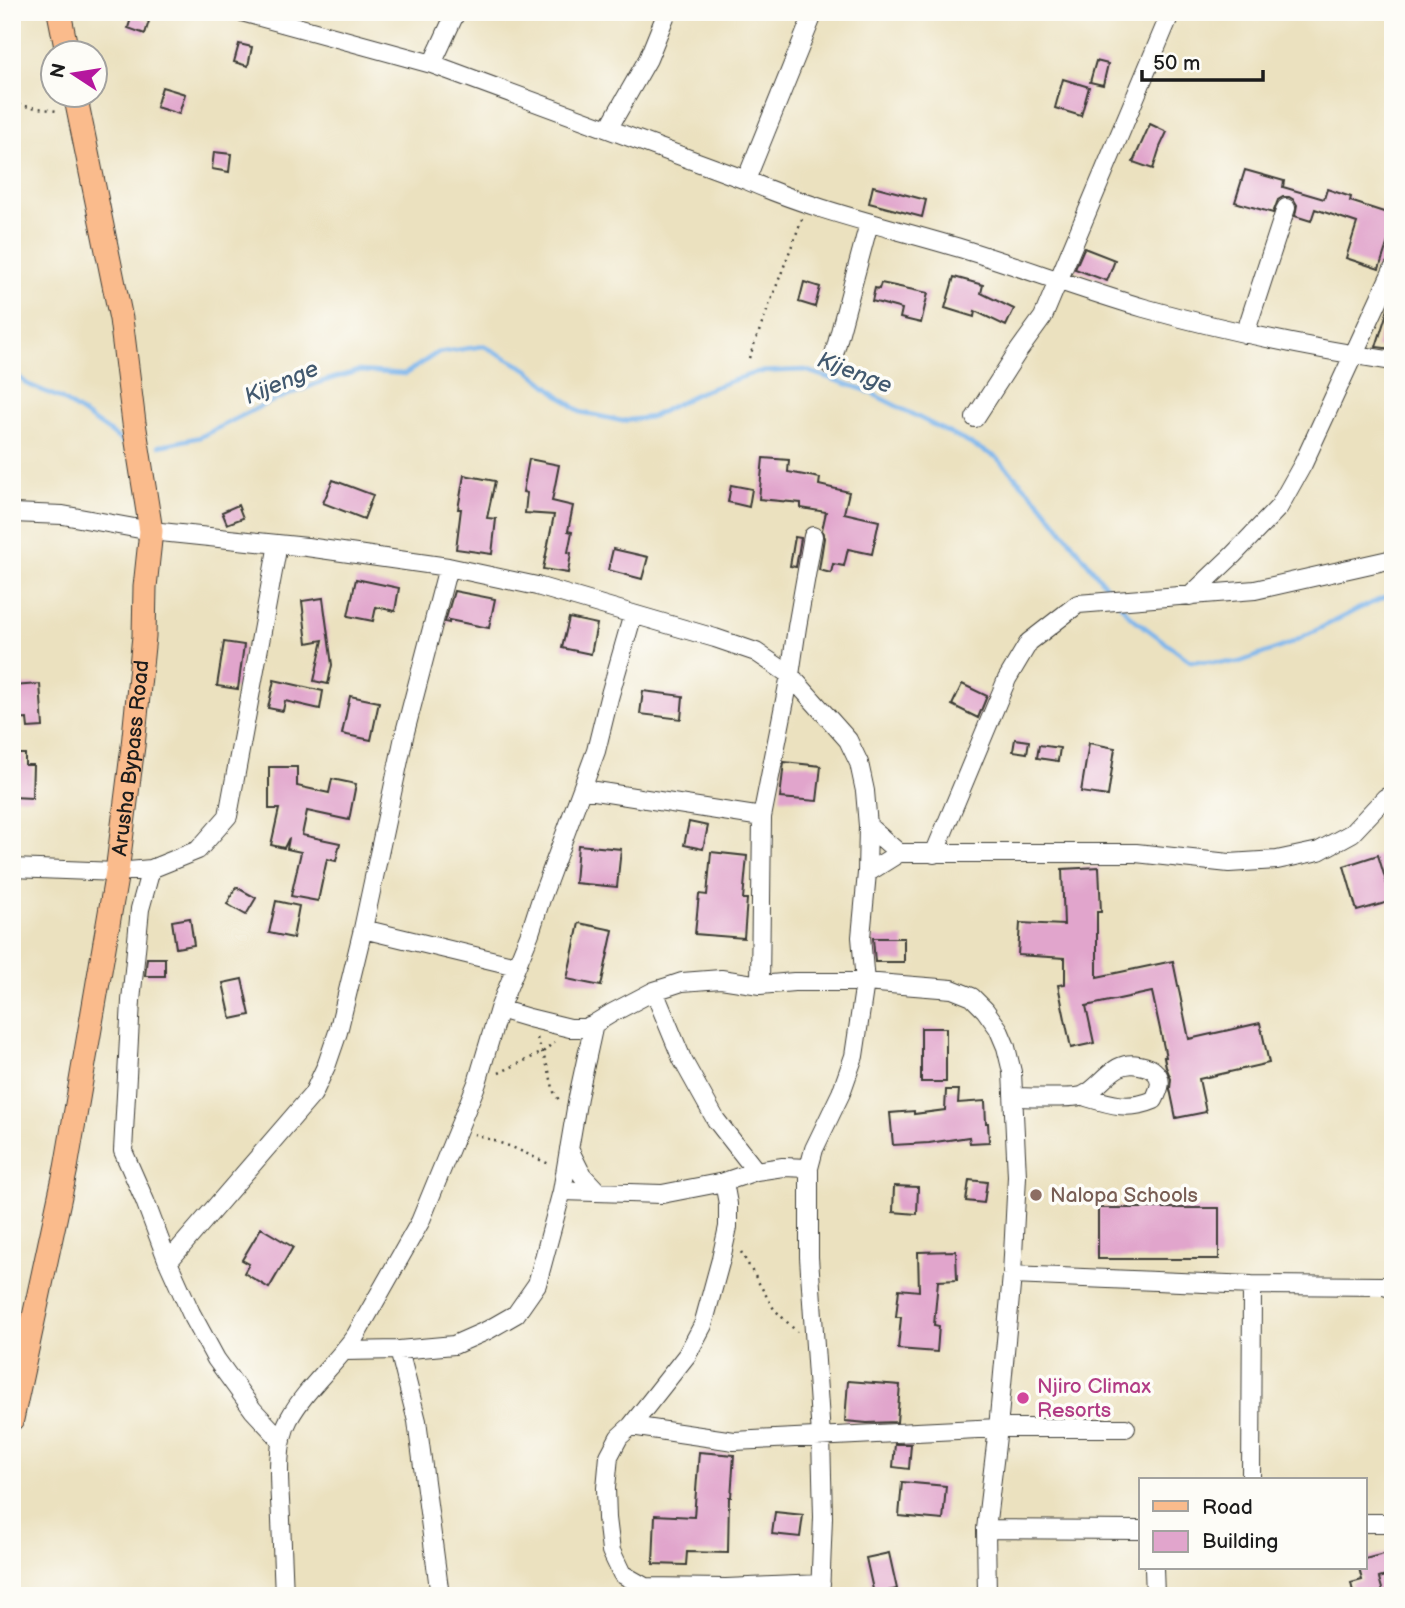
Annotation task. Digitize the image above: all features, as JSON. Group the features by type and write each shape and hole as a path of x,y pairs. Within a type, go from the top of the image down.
{"main road":[{"path":"59,12 64,38"},
{"name":"Arusha Bypass Road","path":"12,1419 66,1168 117,872 144,636 145,587 151,531 121,319 78,108"}],"street":[{"path":"242,12 432,64 772,192 962,249 1057,281 1245,334 1393,361"},
{"path":"432,64 456,12"},
{"path":"608,129 648,59 667,12"},
{"path":"746,180 814,12"},
{"path":"975,418 1043,317 1171,12"},
{"path":"1245,334 1286,208"},
{"path":"831,366 869,223"},
{"path":"1190,596 1279,507 1304,464 1393,269"},
{"path":"12,513 63,515 151,531 278,544 448,567 537,586 756,652 790,675 848,740 859,763 868,826 861,937 865,982 854,1056 841,1093 814,1149 809,1168 809,1257 821,1436 823,1517 820,1590 725,1592 645,1587 622,1574 611,1551 606,1488 609,1456 619,1437 631,1426 687,1355 703,1325 728,1227 724,1182"},
{"path":"760,985 762,817 790,675 813,536"},
{"path":"12,868 117,872 150,869 198,850 228,816 278,544"},
{"path":"934,854 1007,679 1029,642 1078,604 1255,590 1393,559"},
{"path":"168,1262 313,1094 327,1064 338,1032 405,732 448,567"},
{"path":"284,1596 279,1470 287,1421 356,1335 420,1222 477,1083 499,1009 530,933 596,751 633,614"},
{"path":"582,789 762,817"},
{"path":"867,873 899,853 1136,853 1228,863 1277,860 1319,851 1352,833 1385,798 1393,794"},
{"path":"868,826 899,853"},
{"path":"150,869 140,909 131,1001 122,1151 191,1313 216,1359 253,1410 282,1441"},
{"path":"363,929 516,966"},
{"path":"499,1009 570,1028 584,1028 654,991 682,982 721,979 760,985 865,982 953,989 972,997 985,1010 998,1027 1012,1072 1017,1176 1012,1275 986,1529 987,1596"},
{"path":"654,991 682,1059 702,1096 716,1120 756,1171"},
{"path":"345,1351 454,1345 516,1314 537,1284 562,1191 594,1024"},
{"path":"1014,1097 1083,1096"},
{"path":"569,1149 582,1175 597,1191"},
{"path":"562,1191 662,1194 724,1182 756,1171 783,1167 809,1168"},
{"path":"1012,1275 1252,1285 1384,1286 1393,1289"},
{"path":"1251,1478 1252,1285"},
{"path":"399,1350 417,1421 440,1596"},
{"path":"631,1426 734,1441 998,1428 1126,1428"},
{"path":"1366,1523 1393,1523"},
{"path":"986,1529 1139,1530"},
{"path":"1154,1570 1155,1596"}],"path":[{"path":"12,104 38,104"},
{"path":"749,358 808,203"},
{"path":"529,1018 543,1052 554,1092 573,1124"},
{"path":"477,1083 543,1052 570,1028"},
{"path":"459,1125 566,1172"},
{"path":"728,1227 774,1309 816,1351"}],"building":[{"path":"132,15 149,21 145,34 128,28"},
{"path":"239,44 252,47 248,66 234,62"},
{"path":"1096,61 1108,64 1103,85 1090,82"},
{"path":"1063,79 1089,87 1081,116 1055,108"},
{"path":"162,87 185,94 179,114 156,107"},
{"path":"1150,124 1167,132 1153,169 1133,162"},
{"path":"214,152 231,154 229,172 212,169"},
{"path":"1245,170 1284,181 1283,187 1324,199 1327,189 1351,197 1350,201 1393,215 1393,226 1379,269 1346,258 1357,223 1315,209 1311,221 1295,216 1297,205 1289,197 1278,200 1273,213 1235,202"},
{"path":"873,186 926,200 922,217 869,203"},
{"path":"1084,248 1115,260 1107,281 1075,269"},
{"path":"954,277 983,285 981,293 1014,309 1006,326 975,311 974,317 945,308"},
{"path":"804,282 820,287 815,307 799,302"},
{"path":"881,283 928,293 921,323 900,318 902,309 872,301 875,288 879,289"},
{"path":"1390,303 1393,303 1393,349 1376,347"},
{"path":"763,458 789,460 788,472 820,478 819,485 849,492 844,513 879,521 872,554 848,549 844,566 833,564 831,573 819,570 826,512 801,508 801,503 759,499"},
{"path":"529,459 559,465 552,501 573,506 568,531 572,532 568,573 543,569 554,515 525,513 527,493 523,492"},
{"path":"464,475 495,481 487,518 496,519 492,554 456,549 461,509 458,509"},
{"path":"333,480 373,495 364,519 323,503"},
{"path":"731,485 752,489 749,507 728,502"},
{"path":"238,505 243,518 227,524 222,512"},
{"path":"795,537 801,538 796,567 790,566"},
{"path":"613,549 648,557 642,579 608,570"},
{"path":"356,579 399,588 395,611 376,607 373,621 348,616"},
{"path":"454,591 495,599 489,628 449,620 449,623 445,622"},
{"path":"323,598 332,665 328,684 314,681 323,640 307,643 302,601"},
{"path":"569,618 597,624 591,654 562,648"},
{"path":"224,642 244,645 238,689 217,686"},
{"path":"274,680 323,691 320,709 285,701 283,711 268,708"},
{"path":"40,684 43,727 28,728 27,719 12,720 12,686"},
{"path":"962,684 987,696 978,718 952,705"},
{"path":"643,691 683,696 681,719 640,714"},
{"path":"350,696 379,702 371,740 342,734"},
{"path":"1015,739 1029,741 1027,753 1013,751"},
{"path":"1089,743 1115,748 1108,796 1081,792"},
{"path":"1039,745 1060,748 1058,761 1037,758"},
{"path":"12,754 25,754 25,765 33,765 32,798 12,797"},
{"path":"784,762 821,766 817,801 780,798"},
{"path":"269,767 297,767 297,786 329,793 332,779 356,784 349,820 307,811 302,835 340,843 336,861 327,859 318,901 291,896 301,852 287,849 289,838 284,848 271,845 279,809 269,809"},
{"path":"689,822 708,826 703,849 684,845"},
{"path":"578,845 621,849 617,887 575,883"},
{"path":"711,852 747,856 743,899 747,899 744,938 695,934 699,894 707,895"},
{"path":"1378,855 1392,901 1357,911 1344,866"},
{"path":"1099,867 1101,912 1097,912 1097,977 1173,961 1189,1039 1260,1023 1269,1063 1199,1079 1206,1112 1176,1118 1170,1089 1171,1079 1166,1067 1152,992 1086,1006 1094,1043 1071,1048 1058,985 1065,984 1065,958 1018,955 1020,923 1064,925 1062,869"},
{"path":"236,887 256,898 246,915 227,904"},
{"path":"276,901 299,906 293,938 269,933"},
{"path":"190,918 194,945 176,948 172,921"},
{"path":"579,923 613,930 601,986 567,979"},
{"path":"873,938 904,938 904,962 875,962"},
{"path":"147,958 165,958 165,976 145,976"},
{"path":"242,979 250,1015 231,1019 223,983"},
{"path":"921,1028 946,1028 946,1082 921,1082"},
{"path":"946,1090 959,1090 958,1103 985,1101 989,1142 970,1143 969,1137 893,1145 890,1113 914,1111 914,1114 945,1110"},
{"path":"969,1180 987,1182 984,1203 966,1201"},
{"path":"894,1186 918,1187 917,1214 893,1212"},
{"path":"1098,1208 1219,1208 1219,1259 1098,1259"},
{"path":"261,1228 293,1247 269,1288 244,1273 249,1264 242,1260"},
{"path":"956,1251 957,1280 938,1281 934,1325 939,1326 937,1352 898,1349 901,1317 896,1317 899,1289 919,1291 918,1252"},
{"path":"848,1381 900,1385 897,1422 845,1421"},
{"path":"895,1444 911,1444 909,1469 893,1467"},
{"path":"699,1452 734,1455 729,1497 728,1553 687,1552 686,1565 653,1564 655,1515 694,1517"},
{"path":"902,1482 946,1486 943,1520 899,1516"},
{"path":"775,1512 803,1515 800,1537 772,1534"},
{"path":"1391,1552 1393,1574 1379,1578 1384,1596 1354,1596 1351,1583 1362,1580 1360,1570 1366,1570 1366,1559"},
{"path":"889,1553 897,1589 874,1594 866,1558"}],"waterway":[{"name":"Kijenge","path":"159,446 200,437 261,406 321,382 358,371 405,374 437,353 484,346 527,369 580,412 622,421 651,417 700,392 757,372 805,370 865,390 996,457 1040,502 1113,595"},
{"path":"12,371 27,384 60,398 130,448"},
{"name":"Kijenge","path":"1120,604 1130,616 1190,661 1237,663 1287,645 1393,594"}],"place":[{"name":"Nalopa Schools","path":"1036,1195"},
{"name":"Njiro Climax Resorts","path":"1023,1398"}]}
